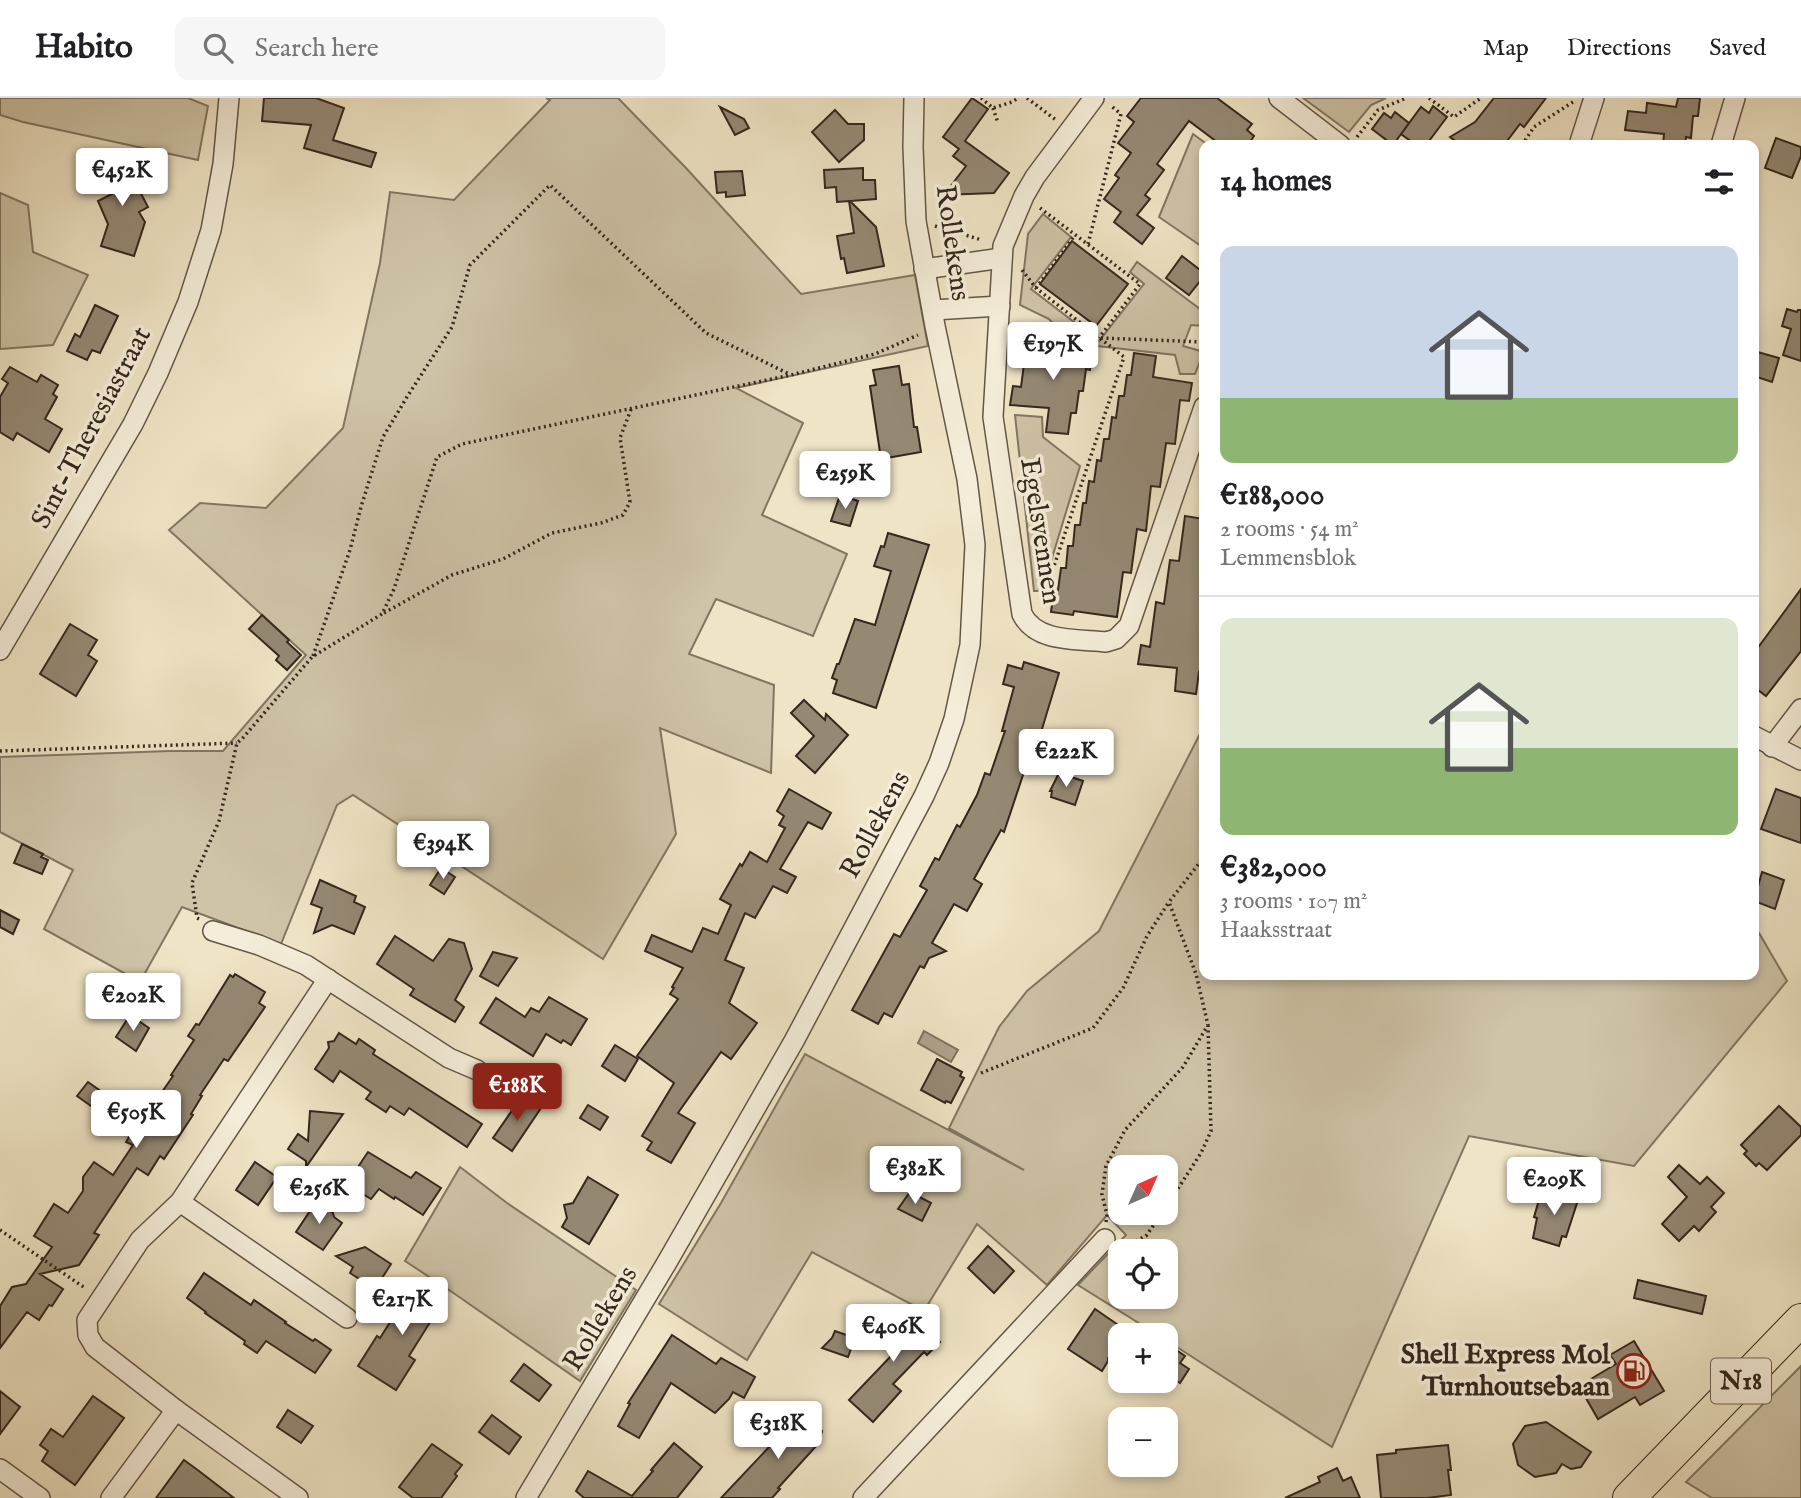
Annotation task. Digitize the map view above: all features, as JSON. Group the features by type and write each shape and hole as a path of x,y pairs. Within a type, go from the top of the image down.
{"main road":[{"name":"N18","path":"1629,1498 1801,1320"}],"street":[{"name":"Sint-Theresiastraat","path":"0,650 133,424 188,302 211,229 223,164 229,98"},
{"name":"Rollekens","path":"526,1498 666,1264 794,1041 924,796 954,719 970,645 975,545 967,479 916,221 914,98"},
{"name":"Egelsvennen","path":"1094,98 1035,177 1024,196 1002,252 993,417 1022,614 1026,623 1045,635 1107,642 1123,634 1129,626 1199,440"},
{"path":"1279,98 1334,140"},
{"path":"1722,140 1735,98"},
{"path":"1580,140 1593,103"},
{"path":"925,269 1002,252"},
{"path":"934,318 1000,306"},
{"path":"1772,747 1801,709"},
{"path":"1759,739 1801,760"},
{"path":"213,931 259,945 306,965 449,1058 477,1070"},
{"path":"298,1498 176,1410 95,1347 88,1335 87,1320 140,1240 180,1202 328,979"},
{"path":"180,1202 347,1318"},
{"path":"863,1498 1105,1238"},
{"path":"111,1498 176,1410"},
{"path":"0,1469 40,1498"}],"path":[{"path":"981,98 993,107 998,123"},
{"path":"993,107 1018,98"},
{"path":"1027,98 1070,130"},
{"path":"1088,244 1121,114 1100,98"},
{"path":"1355,140 1378,110 1406,98"},
{"path":"1429,98 1454,117 1481,98"},
{"path":"1525,140 1534,127 1575,101 1593,103"},
{"path":"312,657 350,550 383,437 452,327 470,265 550,185 706,333 791,375"},
{"path":"1024,196 1140,284 1098,338"},
{"path":"916,221 1002,252 1036,288 1124,357 1044,600 1026,623"},
{"path":"1036,288 1075,235"},
{"path":"382,614 394,589 437,457 462,444 791,375 875,354 934,318"},
{"path":"1098,338 1199,342"},
{"path":"0,751 237,743 312,657 382,614 452,575 503,559 552,533 601,523 623,514 630,502 620,438 632,407"},
{"path":"213,931 197,918 192,883 219,821 237,743"},
{"path":"981,1073 1093,1028 1123,988 1147,936 1199,863"},
{"path":"1169,902 1196,974 1208,1026 1211,1131 1201,1153 1178,1188"},
{"path":"1154,1225 1146,1236 1122,1249 1105,1238 1107,1215 1102,1194 1106,1166 1125,1130 1183,1066 1208,1026"},
{"path":"0,1230 101,1299"}],"shaded area":[{"path":"0,98 188,98 208,106 198,160 0,115"},
{"path":"546,98 618,98 801,294 915,275 928,346 736,388 803,423 762,515 847,554 813,636 716,599 689,654 774,685 771,773 660,728 676,834 603,959 353,795 337,805 281,944 182,907 140,982 44,929 73,870 0,832 0,757 223,751 306,655 169,530 200,503 266,508 343,428 380,263 390,192 454,200 550,100"},
{"path":"1303,98 1386,98 1371,105 1349,132"},
{"path":"1193,134 1201,140 1199,140 1199,245 1159,217"},
{"path":"0,193 28,205 33,252 88,275 53,345 0,349"},
{"path":"1043,214 1071,237 1031,289 1099,341 1144,284 1130,272 1137,262 1199,308 1199,326 1191,325 1183,346 1199,351 1199,364 1195,374 1180,374 1175,355 1071,343 1049,319 1020,305 1028,234"},
{"path":"1015,415 1042,417 1043,437 1080,466 1042,591 1034,591"},
{"path":"1199,736 1199,980 1759,980 1759,933 1787,981 1634,1166 1469,1136 1332,1447 1178,1348 1178,1323 1139,1323 1116,1309 1178,1309 1178,1239 1122,1239 1126,1235 1116,1225 1178,1225 1178,1155 1108,1155 1108,1216 1047,1285 977,1224 924,1311 812,1252 747,1360 659,1304 721,1203 805,1054 1024,1170 949,1128 999,1027 1027,991 1099,931"},
{"path":"924,1031 958,1050 951,1062 918,1043"},
{"path":"460,1167 507,1203 636,1290 580,1381 405,1261"},
{"path":"1108,1254 1108,1304 1078,1285"},
{"path":"1801,1366 1801,1498 1712,1498 1686,1482"}],"building":[{"path":"264,98 316,98 344,108 333,140 376,153 371,167 304,148 311,125 262,121"},
{"path":"972,98 988,109 965,141 1009,173 994,193 944,195 966,166 953,156 959,149 943,137"},
{"path":"1141,98 1217,98 1252,124 1247,130 1254,136 1251,140 1214,140 1189,121 1157,164 1164,170 1145,195 1150,199 1137,215 1154,228 1142,244 1114,222 1121,212 1104,199 1119,178 1115,175 1131,153 1118,143 1134,122 1127,116"},
{"path":"1494,98 1546,98 1524,127 1520,124 1508,140 1454,140 1450,137 1475,122"},
{"path":"1678,98 1700,98 1698,116 1693,116 1691,138 1663,140 1664,134 1625,130 1628,111 1646,113 1647,103 1676,107"},
{"path":"1433,106 1447,117 1430,140 1409,140 1401,134 1421,107 1429,113"},
{"path":"720,107 744,119 749,128 735,135"},
{"path":"835,110 848,124 864,124 864,140 839,162 812,132"},
{"path":"1395,112 1409,123 1397,140 1386,140 1372,129 1384,113 1391,118"},
{"path":"1776,138 1801,147 1801,156 1792,178 1765,168"},
{"path":"119,151 148,207 139,212 145,222 134,256 101,246 108,224 98,201 112,194 105,179 110,176 102,159"},
{"path":"863,168 863,180 875,180 876,199 850,201 876,227 884,266 847,273 844,258 841,259 837,236 854,233 849,201 837,202 836,187 825,188 824,170"},
{"path":"742,171 745,195 726,197 726,192 717,193 715,172"},
{"path":"1072,241 1128,284 1096,326 1040,284"},
{"path":"1182,256 1199,269 1199,282 1189,295 1166,278"},
{"path":"95,305 118,316 100,353 92,350 87,360 67,351 75,334 80,337"},
{"path":"1787,309 1797,312 1801,310 1801,361 1783,355 1791,329 1782,326"},
{"path":"1027,342 1070,348 1071,344 1093,347 1090,370 1086,369 1083,391 1079,391 1076,413 1071,413 1068,434 1046,432 1049,408 1010,405 1013,386 1021,387"},
{"path":"1759,352 1779,358 1772,382 1759,378"},
{"path":"1134,353 1156,356 1153,377 1192,383 1189,401 1180,400 1175,444 1166,443 1160,487 1151,486 1146,531 1137,529 1131,573 1123,572 1117,617 1074,611 1073,615 1051,612 1054,589 1058,590 1061,568 1066,568 1068,546 1073,546 1075,525 1080,525 1089,481 1094,482 1104,439 1109,439 1119,396 1124,396 1127,375 1131,375"},
{"path":"899,366 902,385 909,384 914,427 917,427 921,452 881,459 870,386 876,385 873,370"},
{"path":"10,367 37,382 41,375 58,385 53,394 57,397 45,419 62,429 49,452 17,433 13,440 0,432 0,397 8,383 2,379"},
{"path":"840,495 858,501 850,526 831,521"},
{"path":"1185,516 1199,518 1199,672 1196,694 1175,691 1177,668 1138,664 1141,645 1150,647 1156,602 1164,604 1170,560 1179,561"},
{"path":"888,533 929,545 876,708 833,693 837,680 832,678 855,619 875,625 891,571 874,566"},
{"path":"1801,589 1801,651 1766,696 1759,691 1759,646"},
{"path":"262,615 301,655 287,670 276,660 279,656 249,629"},
{"path":"70,624 97,640 88,655 97,661 76,696 40,674"},
{"path":"1024,662 1059,673 1042,729 1037,740 1035,739 1004,832 1001,830 974,879 982,884 967,911 954,904 932,943 946,951 929,958 924,968 920,966 892,1017 884,1013 878,1024 852,1010 894,934 900,937 927,890 920,886 935,858 939,860 957,825 960,827 985,773 990,775 1005,731 1002,731 1014,687 1003,684 1008,665 1022,669"},
{"path":"804,700 825,720 826,714 848,735 815,773 796,756 814,736 791,713"},
{"path":"1059,773 1083,781 1075,805 1051,797 1050,791"},
{"path":"789,789 831,813 822,829 808,822 780,869 796,877 787,893 773,886 755,918 745,913 725,960 744,968 729,1003 757,1023 731,1059 721,1052 678,1113 695,1123 671,1163 647,1150 652,1142 642,1136 674,1083 637,1056 678,999 670,994 683,968 645,951 652,935 692,952 703,928 718,934 731,905 720,899 750,852 767,862 785,828 779,825 784,816 777,811"},
{"path":"1776,789 1801,798 1801,843 1761,829"},
{"path":"22,844 43,854 41,857 48,860 42,874 14,863"},
{"path":"441,868 455,877 444,894 430,885"},
{"path":"1762,872 1784,880 1775,909 1759,903"},
{"path":"320,880 356,896 354,902 365,907 354,934 332,925 314,933 322,908 311,904"},
{"path":"0,910 19,920 13,934 0,927"},
{"path":"395,936 433,961 449,939 464,943 472,969 455,1000 464,1007 455,1022 410,995 414,989 377,964"},
{"path":"493,952 517,958 498,986 480,976"},
{"path":"235,974 265,992 259,1003 265,1007 228,1061 224,1059 200,1095 202,1096 191,1114 193,1115 164,1159 160,1156 148,1175 137,1168 94,1233 99,1235 79,1265 40,1274 63,1289 52,1306 49,1305 39,1320 27,1312 0,1348 0,1306 12,1287 26,1284 52,1247 34,1236 54,1204 68,1213 83,1191 83,1177 94,1162 113,1175 133,1145 126,1142 138,1122 149,1129 169,1100 160,1095 194,1040 188,1036 196,1024 199,1025 230,975 233,977"},
{"path":"549,997 587,1019 571,1045 563,1040 561,1043 546,1034 533,1056 480,1023 496,998 525,1017 531,1008 539,1012"},
{"path":"130,1015 149,1028 136,1051 116,1037"},
{"path":"339,1033 356,1044 359,1039 375,1050 373,1054 482,1124 467,1147 409,1108 404,1115 390,1106 386,1112 366,1099 371,1092 340,1071 333,1082 315,1069 329,1048 328,1042 334,1041"},
{"path":"615,1045 638,1059 625,1081 602,1066"},
{"path":"937,1059 962,1072 960,1076 964,1078 951,1103 945,1103 921,1090"},
{"path":"88,1082 102,1092 91,1106 77,1096"},
{"path":"522,1096 541,1108 512,1151 493,1138"},
{"path":"588,1105 608,1117 600,1130 580,1118"},
{"path":"1779,1106 1801,1127 1801,1135 1767,1170 1759,1163 1756,1166 1744,1154 1747,1151 1741,1145"},
{"path":"310,1111 343,1114 306,1167 306,1161 288,1149 298,1134 308,1141"},
{"path":"368,1152 411,1178 416,1172 441,1188 423,1215 379,1189 371,1199 353,1188 361,1174 356,1170"},
{"path":"255,1162 277,1177 258,1205 236,1190"},
{"path":"1679,1165 1700,1184 1707,1177 1724,1193 1711,1207 1716,1212 1699,1231 1694,1226 1679,1241 1662,1224 1687,1197 1668,1177"},
{"path":"588,1177 618,1195 589,1244 562,1227 567,1218 564,1205 573,1203"},
{"path":"1546,1191 1578,1200 1566,1237 1562,1236 1559,1246 1533,1238 1537,1218 1534,1217 1541,1193 1545,1194"},
{"path":"910,1192 931,1203 922,1221 898,1209"},
{"path":"316,1202 333,1213 342,1223 323,1250 296,1232"},
{"path":"988,1246 1014,1271 994,1293 968,1268"},
{"path":"365,1247 391,1264 375,1289 350,1273 353,1267 336,1256"},
{"path":"204,1273 251,1305 254,1300 285,1323 331,1350 315,1373 266,1341 257,1353 187,1298"},
{"path":"1638,1280 1706,1296 1702,1314 1634,1298"},
{"path":"416,1281 442,1298 442,1303 409,1356 415,1360 396,1390 358,1366 377,1336 380,1338"},
{"path":"1095,1309 1115,1323 1108,1323 1108,1361 1102,1371 1068,1349"},
{"path":"897,1311 913,1326 916,1323 923,1331 926,1328 940,1342 927,1355 924,1352 893,1384 901,1391 873,1422 849,1400 892,1355 873,1337"},
{"path":"835,1331 855,1338 848,1357 822,1348"},
{"path":"672,1335 716,1364 721,1358 755,1377 744,1398 733,1392 715,1413 671,1383 639,1438 618,1426 630,1404 628,1403"},
{"path":"1634,1341 1664,1391 1640,1405 1635,1397 1598,1419 1579,1386 1616,1364 1610,1355"},
{"path":"1178,1351 1185,1356 1180,1363 1189,1369 1180,1383"},
{"path":"524,1364 551,1385 539,1401 511,1381"},
{"path":"0,1391 20,1407 0,1434"},
{"path":"93,1396 124,1418 75,1485 42,1461 48,1451 40,1445 51,1429 63,1437"},
{"path":"288,1410 313,1426 301,1443 277,1427"},
{"path":"802,1412 822,1431 818,1444 772,1498 721,1498"},
{"path":"492,1415 521,1437 509,1454 479,1432"},
{"path":"1546,1422 1591,1452 1581,1467 1571,1469 1562,1464 1556,1473 1535,1477 1518,1465 1513,1444 1525,1426"},
{"path":"674,1443 702,1467 677,1498 584,1498 576,1491 588,1471 632,1496"},
{"path":"432,1444 462,1465 441,1498 413,1498 399,1487"},
{"path":"1448,1445 1451,1495 1381,1498 1377,1455 1396,1453 1396,1450"},
{"path":"184,1460 199,1471 234,1498 156,1498"},
{"path":"1337,1468 1343,1481 1351,1477 1360,1498 1285,1498 1320,1482 1318,1477"}],"place":[{"name":"Shell Express Mol Turnhoutsebaan","path":"1634,1371"}]}
